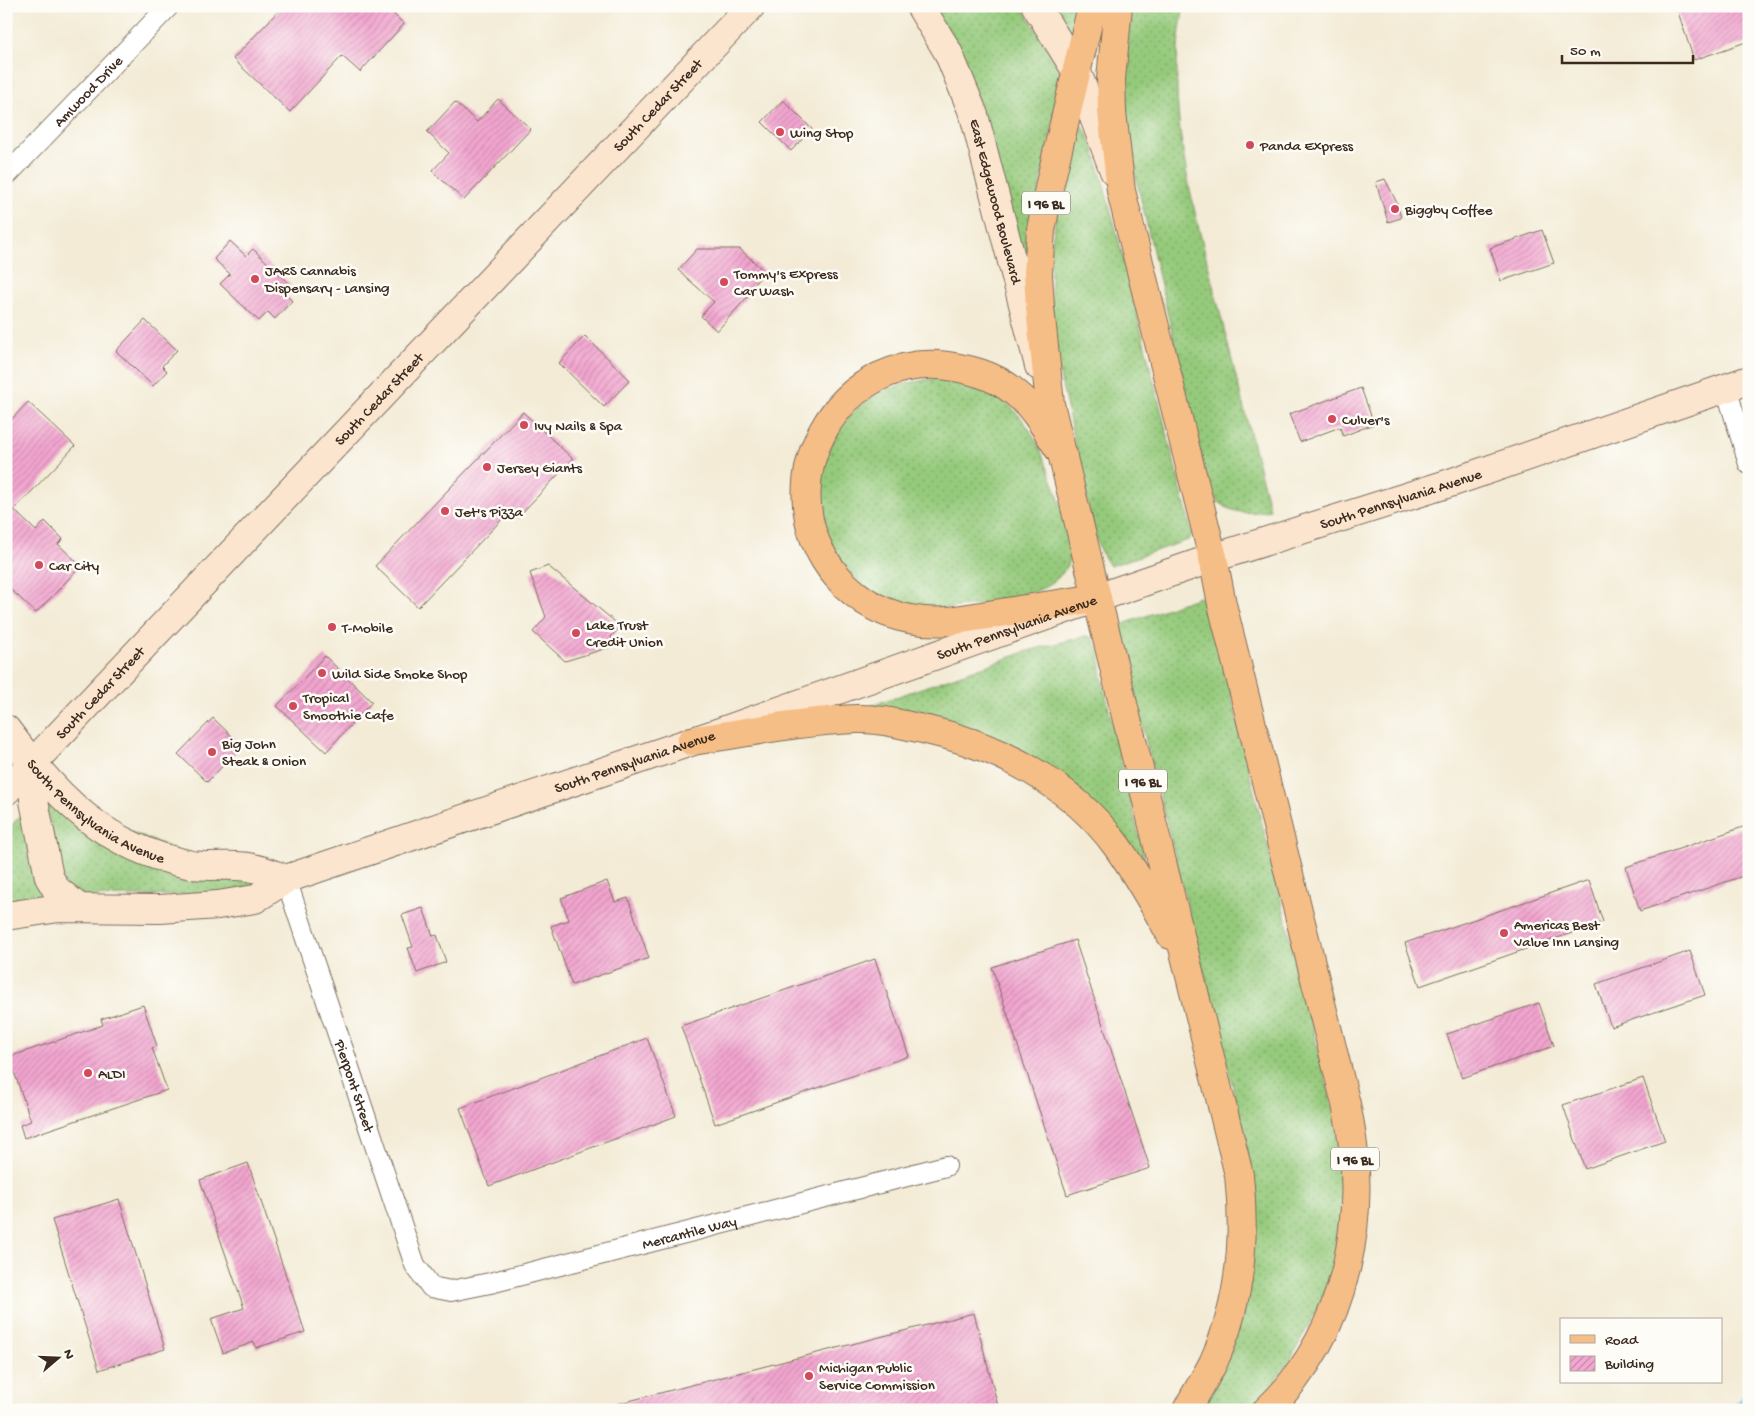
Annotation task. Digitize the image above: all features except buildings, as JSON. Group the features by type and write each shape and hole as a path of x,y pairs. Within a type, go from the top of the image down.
{"main road":[{"name":"South Cedar Street","path":"6,791 751,6"},
{"name":"East Edgewood Boulevard","path":"920,6 948,52 974,115 1024,317 1050,404"},
{"path":"1036,6 1077,72 1121,191"},
{"name":"I 96 BL","path":"1092,6 1050,183 1040,245 1040,308 1050,404 1239,1176 1243,1243 1237,1285 1224,1335 1213,1363 1187,1410"},
{"name":"I 96 BL","path":"1118,6 1111,79 1112,119 1121,191 1213,558 1349,1118 1356,1166 1357,1200 1352,1247 1337,1301 1308,1358 1284,1391 1266,1410"},
{"path":"1063,455 1026,402 999,382 979,373 951,366 915,365 896,370 866,383 853,393 823,429 814,448 808,473 806,495 811,525 824,558 844,584 872,606 904,619 931,622 955,621 1097,598"},
{"name":"South Pennsylvania Avenue","path":"6,916 46,909 78,907 184,908 255,899 286,879 691,742 1213,558 1450,483 1737,384"},
{"path":"691,742 857,719 899,724 953,736 1002,754 1050,781 1091,817 1115,844 1142,884 1188,965"},
{"path":"6,729 33,763"},
{"name":"South Pennsylvania Avenue","path":"33,763 55,791 82,816 112,836 138,848 166,858 198,866 252,867 286,879"},
{"name":"South Pennsylvania Avenue","path":"33,763 34,801 49,877 56,889 78,907"}],"street":[{"name":"Amwood Drive","path":"6,176 169,6"},
{"path":"1737,384 1749,464"},
{"name":"Pierpont Street","path":"286,879 415,1265 431,1287"},
{"name":"Mercantile Way","path":"431,1287 451,1291 490,1282 946,1166"}],"green space":[{"path":"930,6 1022,6 1061,71 1062,76 1025,262"},
{"path":"1055,6 1080,6 1071,34"},
{"path":"1130,6 1184,6 1178,44 1177,81 1183,153 1198,225 1270,510 1236,511 1215,499 1209,491 1129,148 1124,91"},
{"path":"1083,126 1093,146 1116,230 1192,534 1188,540 1110,566 1100,550 1093,529 1053,343 1050,254 1059,198 1077,127"},
{"path":"940,378 978,387 1007,403 1029,428 1038,445 1063,512 1070,550 1069,560 1062,573 1050,584 1035,592 1017,598 979,605 923,611 916,610 879,596 862,585 841,560 825,532 821,514 821,473 841,428 864,402 879,393 896,386"},
{"path":"1199,597 1209,606 1216,629 1246,759 1334,1113 1342,1175 1341,1222 1330,1276 1322,1299 1291,1359 1265,1394 1249,1410 1203,1410 1224,1369 1253,1266 1255,1218 1249,1162 1242,1124 1118,629 1126,623"},
{"path":"1086,636 1095,642 1098,648 1103,683 1144,856 1144,863 1099,812 870,706 1028,651"},
{"path":"44,798 255,881 255,885 221,894 85,897 64,885"},
{"path":"26,810 45,896 6,904 6,831"}],"waterway":[{"path":"1733,1410 1749,1393"}],"place":[{"name":"Wing Stop","path":"780,132"},
{"name":"Panda Express","path":"1250,145"},
{"name":"Biggby Coffee","path":"1395,209"},
{"name":"JARS Cannabis Dispensary - Lansing","path":"255,279"},
{"name":"Tommy's Express Car Wash","path":"724,282"},
{"name":"Culver's","path":"1332,419"},
{"name":"Ivy Nails & Spa","path":"524,425"},
{"name":"Jersey Giants","path":"487,467"},
{"name":"Jet's Pizza","path":"445,511"},
{"name":"Car City","path":"39,565"},
{"name":"T-Mobile","path":"332,627"},
{"name":"Lake Trust Credit Union","path":"576,633"},
{"name":"Wild Side Smoke Shop","path":"322,673"},
{"name":"Tropical Smoothie Cafe","path":"293,706"},
{"name":"Big John Steak & Onion","path":"212,752"},
{"name":"Americas Best Value Inn Lansing","path":"1504,933"},
{"name":"ALDI","path":"88,1073"},
{"name":"Michigan Public Service Commission","path":"809,1376"}]}
